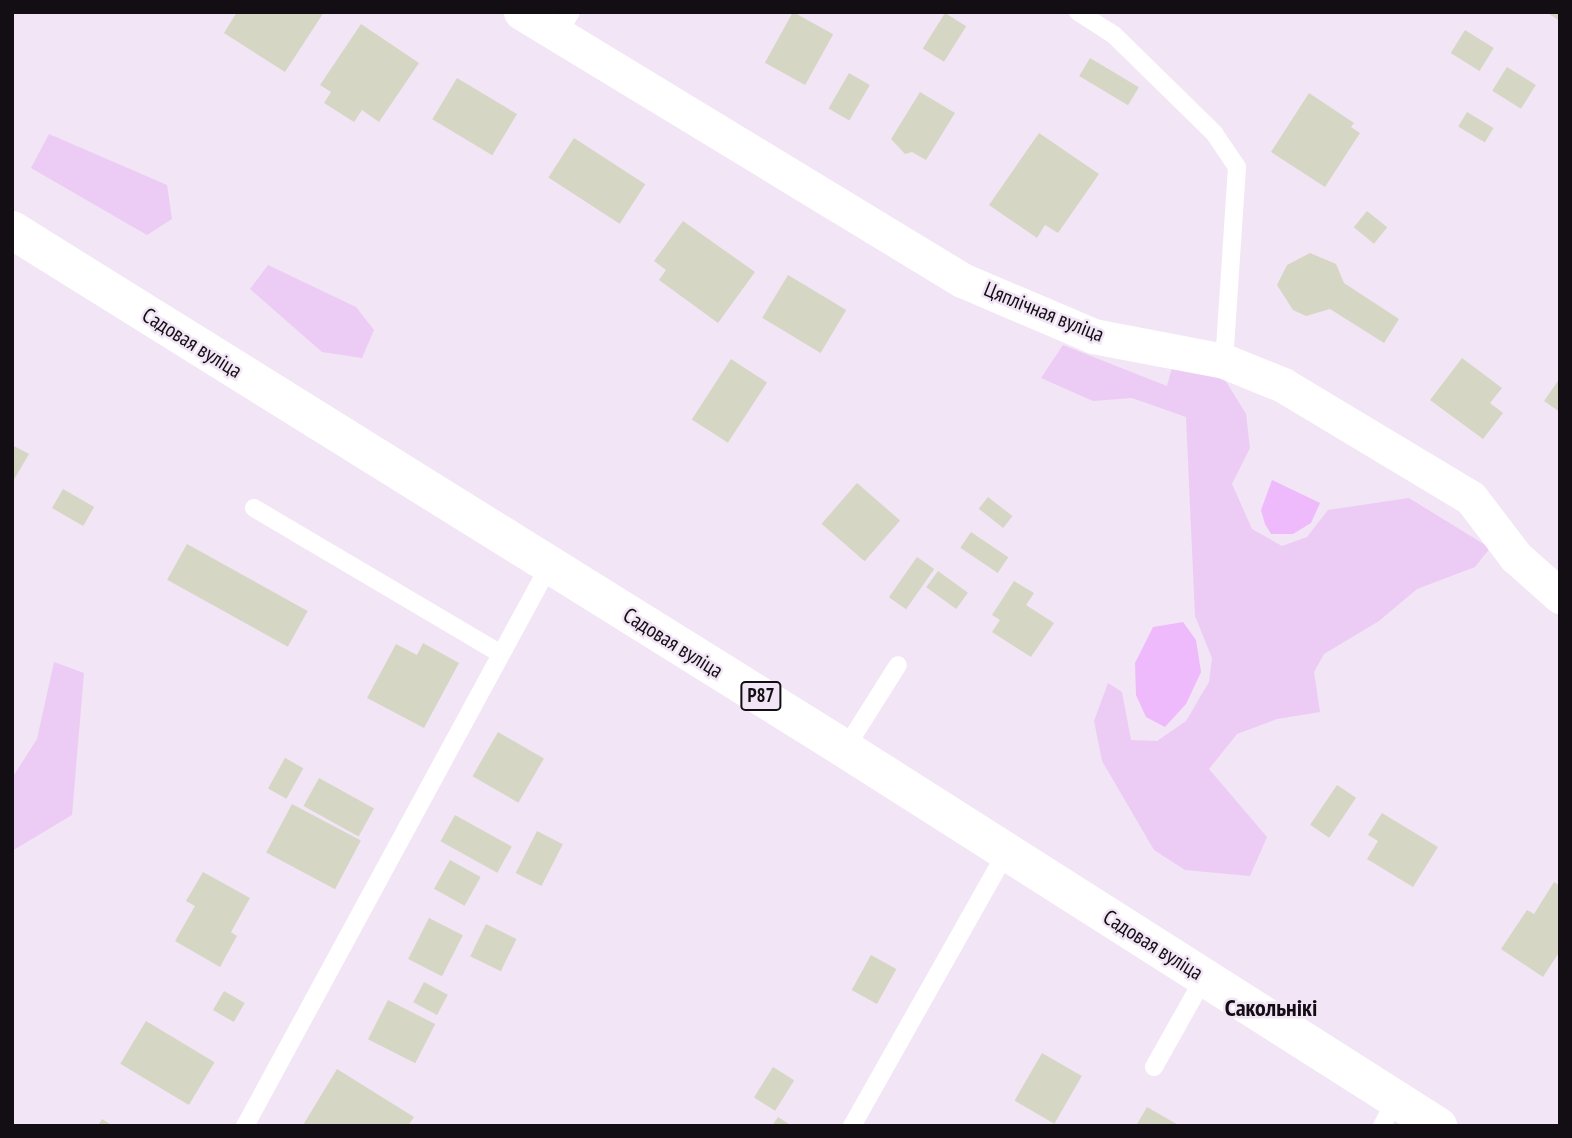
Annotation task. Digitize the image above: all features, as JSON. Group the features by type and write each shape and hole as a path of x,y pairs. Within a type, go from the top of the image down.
{"main road":[{"name":"Садовая вуліца","path":"12,230 845,749 1204,978 1389,1112 1438,1126"}],"street":[{"name":"Цяплічная вуліца","path":"521,12 564,24 962,279 1093,336 1224,361 1283,385 1471,498 1516,557 1560,596"}],"lane":[{"path":"1078,12 1114,35 1214,133 1237,167 1224,361"},
{"path":"254,508 501,654"},
{"path":"245,1126 549,566"},
{"path":"845,749 898,664"},
{"path":"852,1126 1006,853"},
{"path":"1154,1067 1204,978"}],"shaded area":[{"path":"49,134 167,185 172,219 147,235 31,168"},
{"path":"268,265 356,307 374,330 362,358 322,352 250,289"},
{"path":"1063,345 1167,386 1172,368 1222,375 1246,414 1250,448 1232,484 1252,529 1282,546 1307,537 1328,510 1409,498 1490,548 1475,567 1417,589 1379,621 1324,654 1314,672 1320,712 1277,719 1237,734 1209,769 1267,837 1250,876 1185,870 1154,850 1102,761 1094,721 1108,683 1122,692 1131,740 1157,741 1186,721 1209,682 1212,658 1195,616 1186,417 1132,398 1093,401 1041,378"},
{"path":"1272,480 1320,503 1311,523 1293,534 1271,534 1261,510"},
{"path":"1183,622 1196,640 1201,672 1186,704 1165,727 1146,717 1136,695 1135,663 1153,627"},
{"path":"54,662 84,673 72,815 12,851 12,778 37,739"}],"building":[{"path":"237,12 324,12 285,72 224,33"},
{"path":"793,12 833,34 805,85 765,63"},
{"path":"1546,12 1560,12 1560,21"},
{"path":"945,13 966,26 944,62 923,49"},
{"path":"361,24 419,63 379,122 362,110 354,122 324,103 331,92 320,85"},
{"path":"1465,30 1494,48 1480,71 1451,53"},
{"path":"1090,58 1139,87 1128,105 1079,76"},
{"path":"1507,67 1536,85 1521,109 1492,91"},
{"path":"849,73 870,85 849,121 828,109"},
{"path":"457,78 517,114 492,155 432,119"},
{"path":"920,92 955,113 926,160 912,152 905,154 891,139"},
{"path":"1309,93 1354,123 1351,127 1360,133 1325,187 1271,152"},
{"path":"1467,112 1494,128 1485,143 1458,127"},
{"path":"1039,133 1099,174 1058,233 1045,225 1037,238 989,205"},
{"path":"574,138 645,184 620,224 548,177"},
{"path":"1367,211 1387,227 1374,244 1354,227"},
{"path":"683,221 755,272 718,323 659,280 666,270 654,261"},
{"path":"1310,253 1336,264 1344,283 1399,319 1384,343 1330,309 1306,316 1293,310 1277,285 1287,265"},
{"path":"788,275 846,310 821,353 762,318"},
{"path":"1462,358 1502,388 1490,403 1503,413 1483,439 1430,400"},
{"path":"731,359 767,382 728,443 692,419"},
{"path":"1560,378 1560,412 1544,401"},
{"path":"12,445 29,454 12,483"},
{"path":"857,483 900,520 865,561 822,524"},
{"path":"63,489 94,507 83,526 52,508"},
{"path":"988,497 1012,516 1003,528 979,509"},
{"path":"971,532 1008,557 998,573 960,548"},
{"path":"187,544 308,611 288,647 167,580"},
{"path":"917,557 934,569 906,609 889,597"},
{"path":"938,571 968,593 956,609 926,587"},
{"path":"1014,581 1034,593 1026,605 1054,623 1031,657 992,632 1000,620 992,615"},
{"path":"423,643 459,663 424,728 367,698 396,644 417,655"},
{"path":"498,732 544,758 518,803 472,776"},
{"path":"285,758 303,768 286,799 268,789"},
{"path":"319,778 374,809 359,837 303,806"},
{"path":"1337,785 1356,798 1329,838 1310,825"},
{"path":"292,804 361,841 335,889 266,853"},
{"path":"1382,813 1438,847 1413,887 1367,859 1378,841 1368,835"},
{"path":"455,815 512,847 497,873 440,841"},
{"path":"537,831 563,844 542,886 516,873"},
{"path":"450,860 481,877 465,906 434,889"},
{"path":"203,872 250,898 231,932 237,936 220,967 175,941 195,906 186,901"},
{"path":"1554,882 1560,886 1560,951 1543,977 1501,949 1527,910 1534,914"},
{"path":"429,918 463,935 442,976 408,959"},
{"path":"486,924 517,939 501,971 470,956"},
{"path":"871,955 896,969 877,1004 852,990"},
{"path":"424,982 448,995 437,1015 413,1002"},
{"path":"224,991 245,1003 234,1022 213,1010"},
{"path":"388,1000 435,1024 415,1063 368,1039"},
{"path":"146,1021 215,1062 189,1105 120,1064"},
{"path":"1042,1053 1082,1076 1054,1124 1014,1101"},
{"path":"773,1067 794,1080 775,1111 754,1098"},
{"path":"337,1069 414,1117 408,1126 303,1125"},
{"path":"1147,1107 1180,1126 1136,1126"},
{"path":"778,1117 792,1126 772,1126"},
{"path":"102,1119 113,1126 98,1126"}],"district":[{"name":"Сакольнікі","path":"1271,1008"}]}
